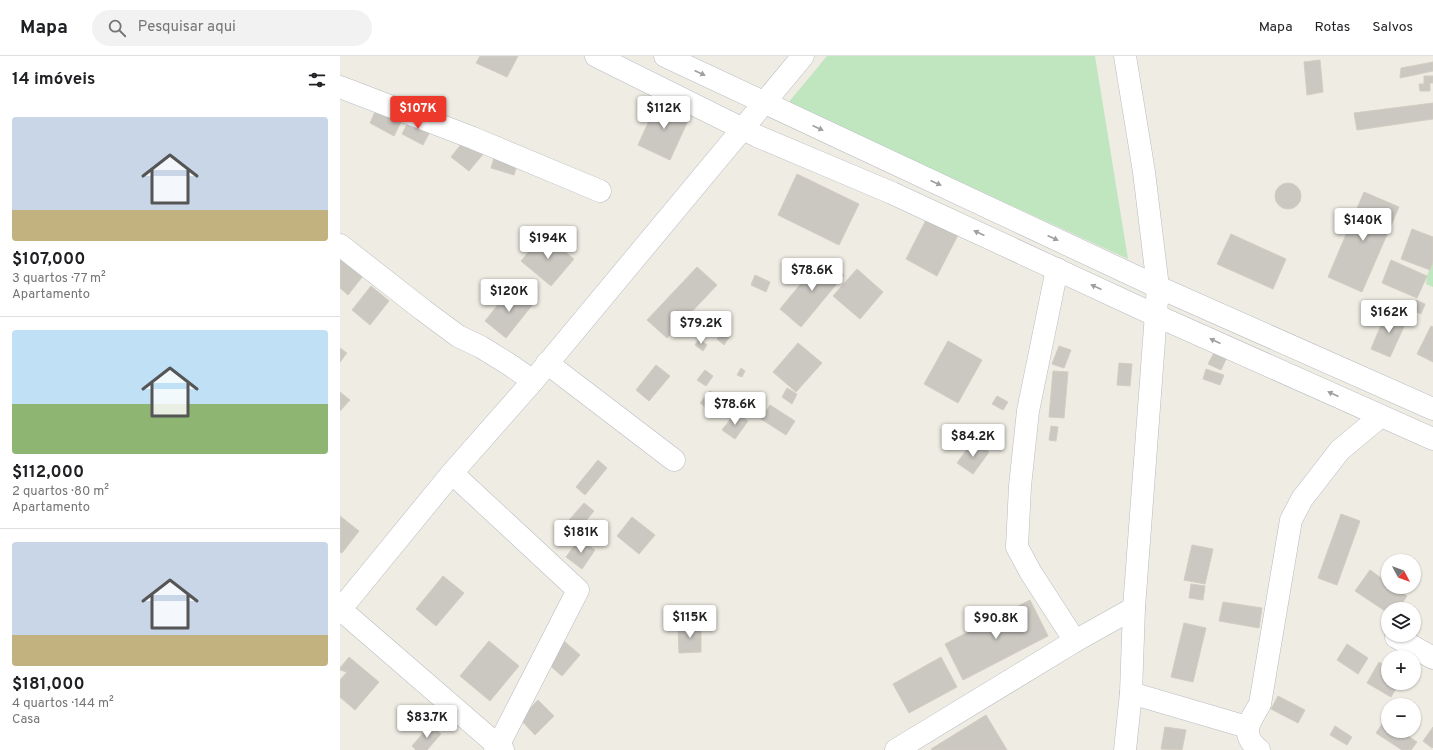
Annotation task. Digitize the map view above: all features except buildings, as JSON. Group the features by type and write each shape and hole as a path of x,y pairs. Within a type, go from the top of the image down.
{"street":[{"path":"596,56 743,129 892,193 1155,315 1433,439"},
{"path":"665,56 1158,287 1433,409"},
{"path":"452,473 578,590 499,749 340,610 452,473 533,381 803,56"},
{"path":"1125,56 1144,172 1158,287 1134,608 1131,693 1125,750"},
{"path":"340,87 473,138 600,191"},
{"path":"340,245 458,336 481,347 533,381"},
{"path":"1057,269 1028,411 1020,486 1017,547 1031,573 1075,641"},
{"path":"547,363 674,460"},
{"path":"1359,406 1369,381"},
{"path":"1259,750 1253,745 1248,736 1247,727 1260,704 1291,520 1302,499 1340,450 1381,416"},
{"path":"896,750 1075,641 1134,608"},
{"path":"1405,642 1433,658"},
{"path":"1131,693 1247,727"}],"green space":[{"path":"827,56 1095,56 1128,259 788,103"},
{"path":"1433,259 1433,287 1426,284"}]}
